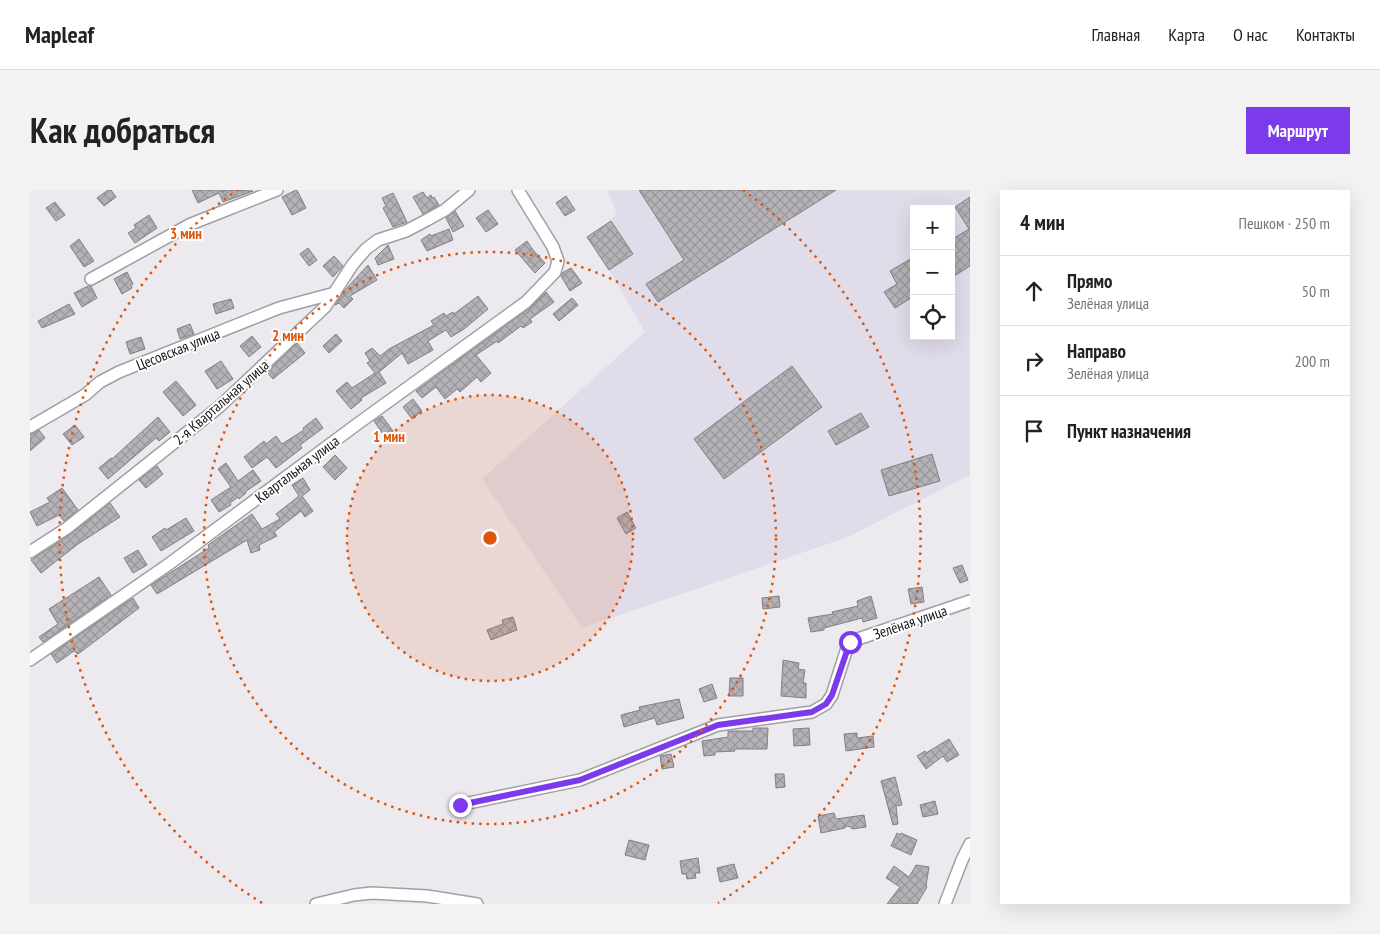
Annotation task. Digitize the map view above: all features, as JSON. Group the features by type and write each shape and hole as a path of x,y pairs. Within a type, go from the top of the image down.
{"street":[{"path":"91,279 191,224 277,190"},
{"name":"2-я Квартальная улица","path":"30,552 67,528 219,407 319,314 336,293 353,264 366,249 383,238 406,231 445,210 469,190"},
{"name":"Квартальная улица","path":"30,660 169,564 526,302 555,272 558,261 553,247 518,190"},
{"name":"Цесовская улица","path":"30,426 119,372 279,308 336,293"},
{"name":"Зелёная улица","path":"460,805 580,780 718,725 812,712 826,704 832,695 850,642 970,601"},
{"path":"945,904 970,844"},
{"path":"316,904 354,895 372,893 427,896 477,904"}],"shaded area":[{"path":"607,190 970,190 970,475 848,537 582,628 482,479 645,332 591,239 617,214"}],"building":[{"path":"111,190 116,197 104,206 97,198"},
{"path":"192,190 225,190 222,192 227,190 253,191 223,202 219,193 198,203"},
{"path":"296,190 306,208 292,215 282,197"},
{"path":"639,190 836,190 658,302 646,284 684,260"},
{"path":"423,192 427,198 431,195 432,198 434,197 439,205 423,214 413,197"},
{"path":"393,193 407,222 393,227 383,208 386,206 382,198"},
{"path":"566,196 575,210 565,216 556,203"},
{"path":"970,197 970,266 955,275 955,238 969,229 955,207"},
{"path":"55,202 65,215 56,221 46,208"},
{"path":"488,210 498,224 486,232 476,218"},
{"path":"455,211 464,226 453,232 446,218"},
{"path":"149,215 157,228 135,243 128,233 136,228 134,225"},
{"path":"611,221 633,254 609,270 587,237"},
{"path":"449,229 453,240 427,251 421,240 430,234 431,236"},
{"path":"79,239 94,261 84,267 70,246"},
{"path":"527,241 545,263 535,273 515,250"},
{"path":"388,245 394,259 378,265 375,258"},
{"path":"308,248 317,260 309,266 300,254"},
{"path":"334,256 343,266 333,277 323,266"},
{"path":"910,259 910,299 895,308 884,292 897,284 890,271"},
{"path":"368,265 377,280 350,296 353,299 344,308 339,303 335,305 346,289"},
{"path":"571,268 582,283 570,291 561,276 562,273"},
{"path":"127,272 133,284 131,285 132,288 122,294 114,279"},
{"path":"91,286 97,298 82,307 74,293"},
{"path":"546,292 554,302 530,319 532,322 523,328 521,326 498,343 497,341 476,355 491,373 481,382 477,377 460,392 457,389 445,399 436,387 422,398 416,391 530,308"},
{"path":"478,296 488,309 451,337 446,330 428,341 433,350 408,364 402,353 379,372 386,383 361,398 362,400 351,409 336,391 347,382 352,388 375,373 367,363 370,361 365,353 372,348 380,356 389,349 434,325 431,321 444,313 446,316 453,312 454,314"},
{"path":"572,298 578,305 559,321 553,314"},
{"path":"231,299 234,308 216,314 213,304"},
{"path":"69,304 75,314 42,328 38,321"},
{"path":"190,324 194,334 180,339 177,329"},
{"path":"336,334 342,341 329,353 323,346"},
{"path":"252,336 261,347 249,357 240,346"},
{"path":"141,337 145,349 130,354 126,342"},
{"path":"297,343 305,353 273,379 267,372"},
{"path":"221,361 233,379 217,389 205,371"},
{"path":"792,366 822,407 724,479 694,439"},
{"path":"176,381 196,405 183,416 163,392"},
{"path":"413,399 422,411 412,419 403,407"},
{"path":"861,413 869,427 836,445 828,431"},
{"path":"382,416 393,431 385,437 374,421"},
{"path":"158,417 170,432 159,441 156,438 108,479 99,468 112,459"},
{"path":"316,418 323,428 300,445 302,448 276,468 267,457 252,468 244,457 264,441 266,444 276,436 282,444 304,430 303,428"},
{"path":"75,425 84,437 72,445 63,434"},
{"path":"39,430 45,438 30,451 30,435"},
{"path":"932,454 940,481 889,496 881,470"},
{"path":"335,455 347,468 335,480 323,467"},
{"path":"226,463 238,481 253,470 261,481 219,512 211,500 231,487 218,469"},
{"path":"157,466 163,474 146,488 139,480"},
{"path":"303,478 310,490 302,496 313,511 305,517 301,511 274,532 277,536 259,545 260,550 251,553 247,540 157,594 151,585 209,548 208,545 252,514 262,529 280,519 276,514 299,496 292,485"},
{"path":"62,488 78,510 64,521 59,515 37,526 30,512 50,502 47,498"},
{"path":"110,503 120,517 78,544 41,573 31,560 71,534"},
{"path":"627,512 636,528 626,534 617,518"},
{"path":"186,518 194,531 161,551 152,537 165,528 166,530"},
{"path":"138,550 147,565 133,573 124,558"},
{"path":"962,565 968,580 960,583 953,568"},
{"path":"99,577 111,595 43,642 39,637 58,624 49,609"},
{"path":"922,587 924,602 911,604 908,589"},
{"path":"779,596 780,607 763,609 762,598"},
{"path":"871,596 877,618 863,622 862,618 824,628 824,630 811,632 808,618 833,614 832,612 858,606 857,601"},
{"path":"133,598 139,608 78,654 74,651 57,663 51,654"},
{"path":"513,617 517,630 491,640 487,630 503,624 502,620"},
{"path":"783,660 799,663 798,669 805,670 803,683 806,683 806,698 781,696"},
{"path":"730,678 743,678 743,696 729,696"},
{"path":"712,684 717,698 704,702 699,689"},
{"path":"679,699 684,718 657,725 655,718 624,727 621,715 640,710 639,707"},
{"path":"753,728 768,728 767,749 734,749 735,751 715,752 715,755 704,756 702,741 728,737 728,731 753,731"},
{"path":"809,728 810,745 794,746 793,729"},
{"path":"857,733 857,738 873,736 874,747 846,751 844,734"},
{"path":"949,739 959,755 947,762 943,756 926,769 917,756 925,751 926,753"},
{"path":"671,754 674,767 662,769 660,756"},
{"path":"775,774 784,774 785,787 776,788"},
{"path":"895,777 902,805 896,806 898,824 893,825 881,781"},
{"path":"935,801 938,814 923,817 920,805"},
{"path":"834,813 836,819 864,815 866,827 852,829 846,826 845,828 821,833 818,816"},
{"path":"897,833 917,840 911,855 891,846"},
{"path":"629,840 649,845 645,860 625,855"},
{"path":"698,858 700,873 695,873 696,878 687,879 686,874 682,874 680,861"},
{"path":"734,864 738,878 720,882 717,868"},
{"path":"916,865 929,867 927,887 917,904 887,904 900,887 886,878 894,866 909,877"}],"route":[{"path":"460,805 580,780 718,725 812,712 820,709 832,695 850,642"}]}
